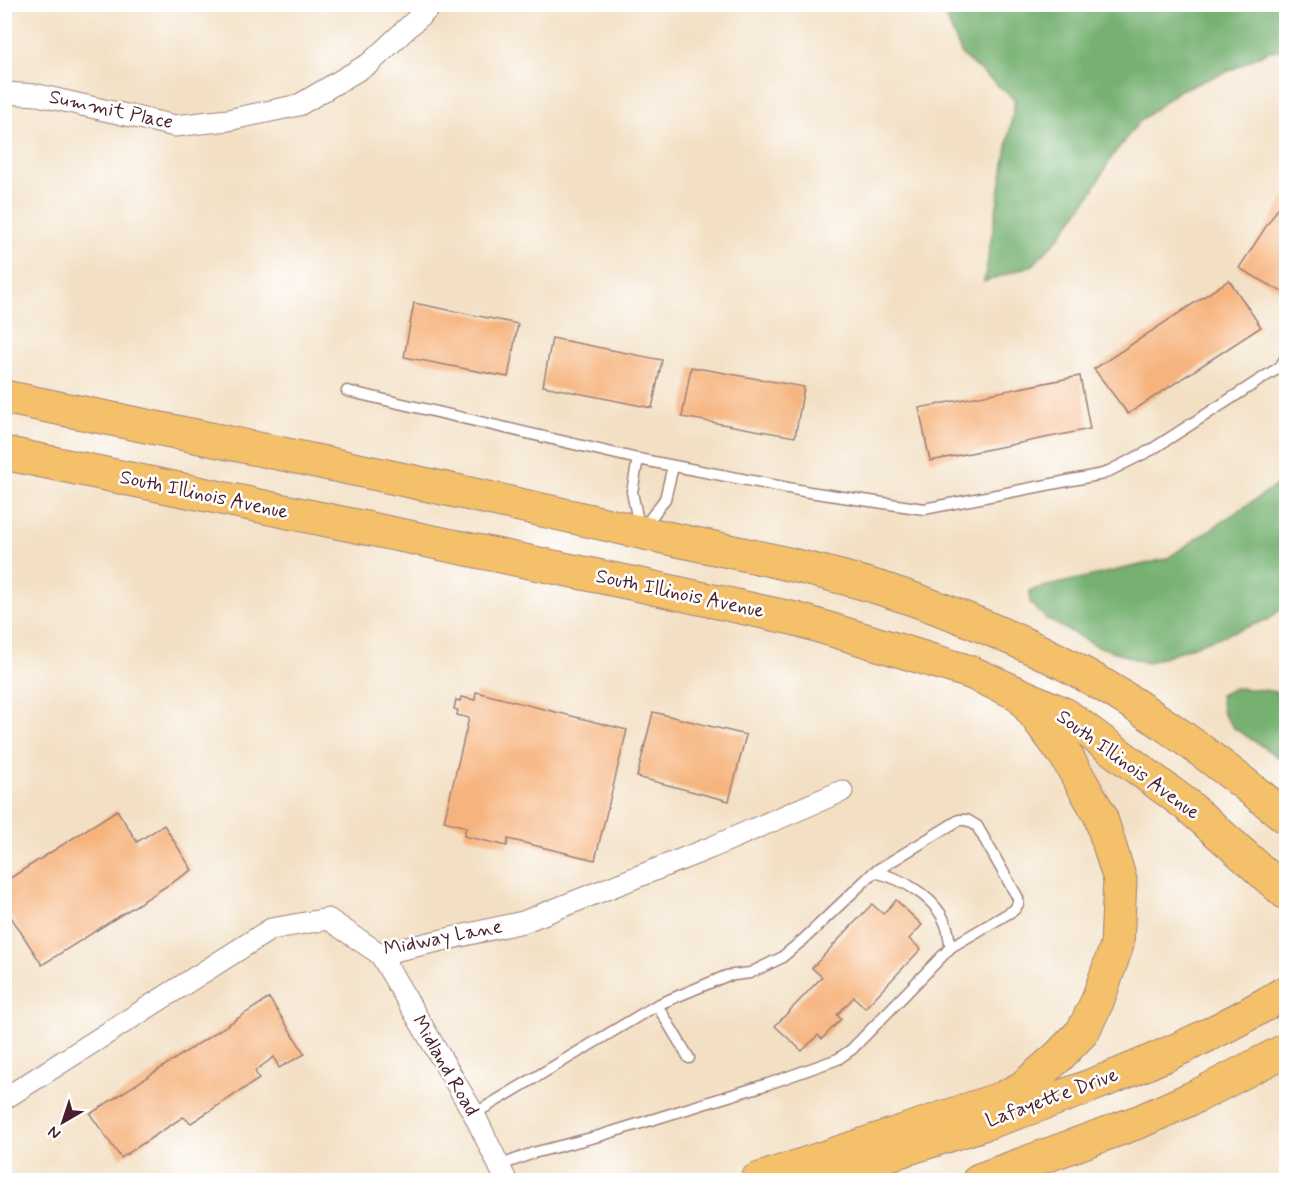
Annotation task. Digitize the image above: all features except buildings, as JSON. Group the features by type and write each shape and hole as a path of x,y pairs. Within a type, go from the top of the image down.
{"main road":[{"path":"4,397 424,483 777,561 883,590 954,615 1026,645 1118,694 1166,724 1287,817"},
{"name":"South Illinois Avenue","path":"4,453 796,619 970,672 1066,715 1187,805 1287,893"},
{"path":"631,583 641,532"},
{"path":"757,1180 1003,1098 1022,1088 1058,1057 1083,1031 1097,1002 1116,945 1120,880 1100,815 1066,756 1018,692"},
{"name":"Lafayette Drive","path":"807,1180 1010,1114 1108,1078 1190,1043 1287,992"},
{"path":"979,1180 1141,1121 1197,1096 1287,1050"}],"street":[{"name":"Summit Place","path":"4,93 38,95 175,126 228,120 299,105 370,63 433,4"},
{"name":"Midway Lane","path":"4,1099 271,929 328,919 380,954 523,922 710,848 843,791"},
{"name":"Midland Road","path":"380,954 474,1114 502,1173"}],"lane":[{"path":"347,391 638,459 809,492 924,509 1103,474 1151,450 1280,367 1287,357"},
{"path":"638,459 632,492 641,532"},
{"path":"641,532 665,499 673,466"},
{"path":"474,1114 657,1005 726,976 750,973 782,958 874,872 959,820 967,820 977,826 1018,898 1018,904 1014,910 951,947 852,1049 838,1059 768,1084 599,1136 533,1153 502,1173"},
{"path":"874,872 890,875 914,887 931,902 946,926 951,947"},
{"path":"657,1005 689,1058"}],"green space":[{"path":"941,5 1286,5 1286,49 1269,51 1229,71 1178,91 1139,122 1113,155 1090,195 1058,239 1033,265 984,282 1015,100 962,55"},
{"path":"1286,479 1286,605 1269,619 1147,663 1097,646 1045,618 1030,603 1030,590 1166,559"},
{"path":"1235,688 1286,694 1286,762 1234,728 1223,714 1220,695"}]}
